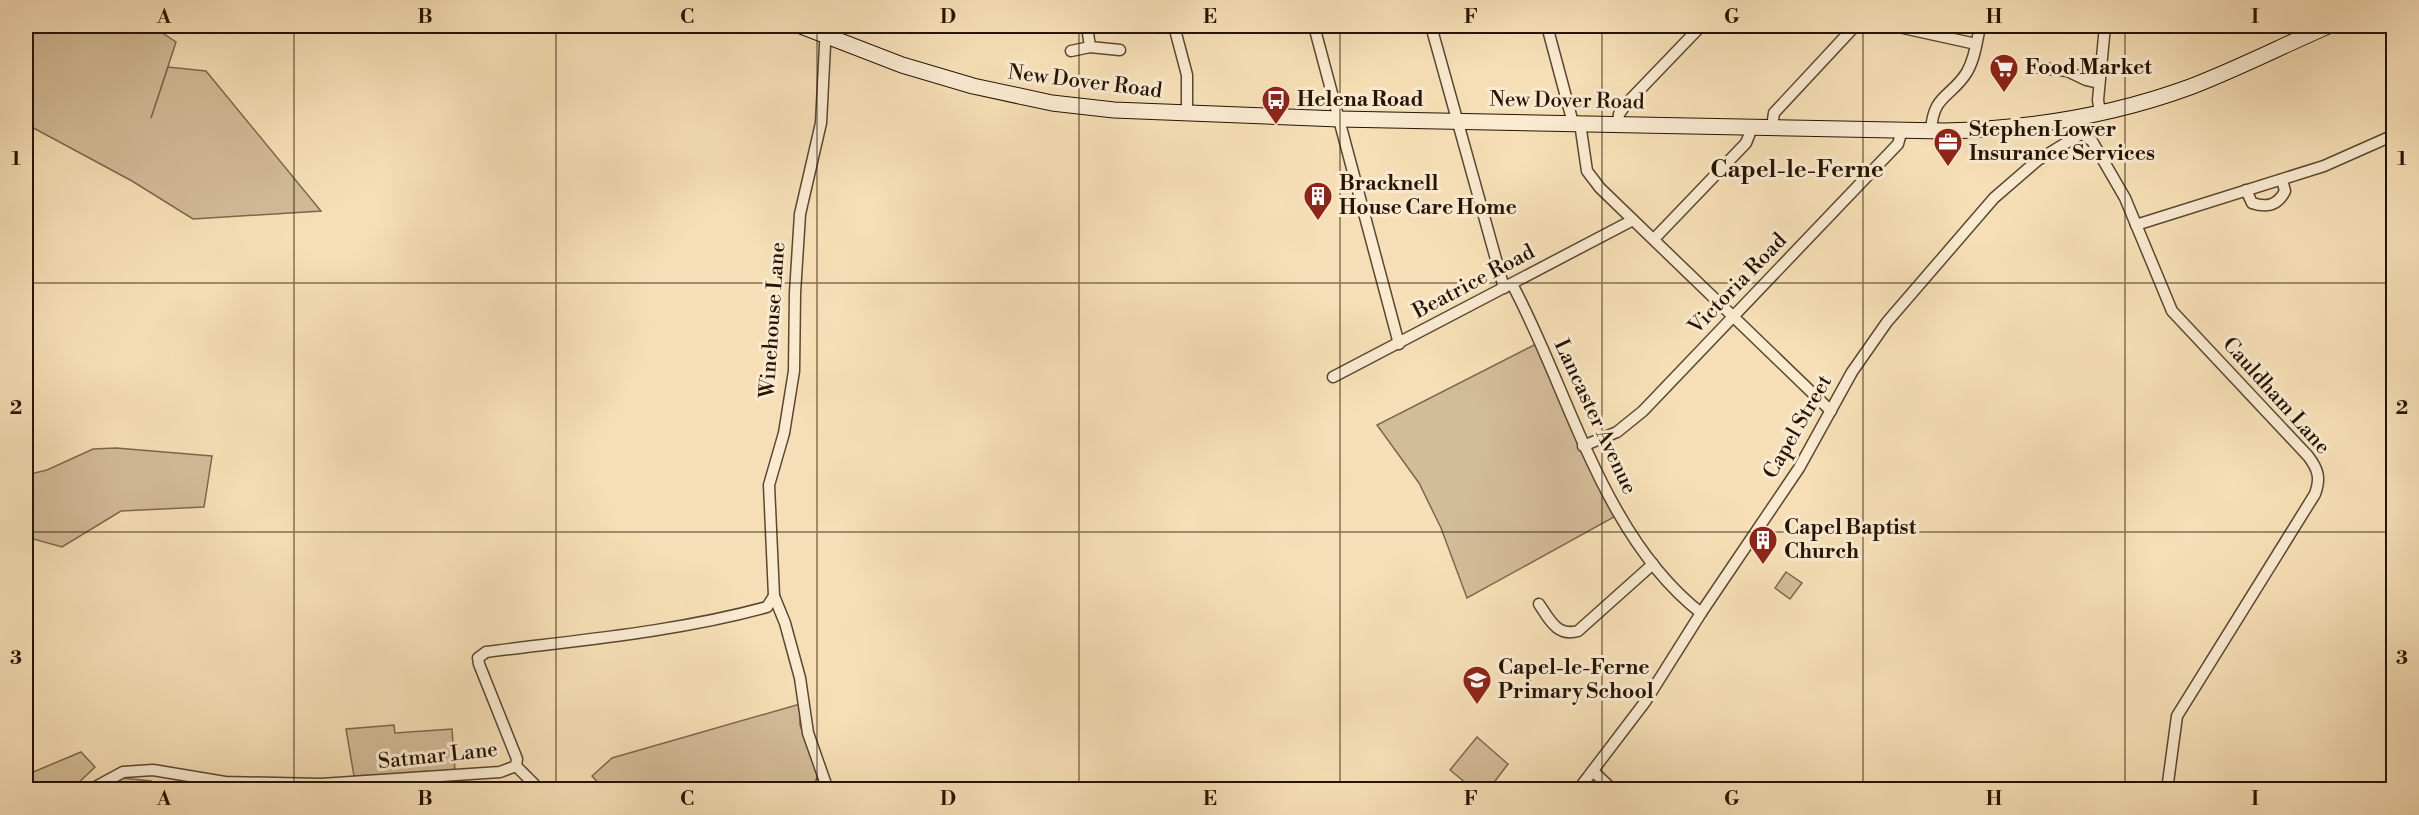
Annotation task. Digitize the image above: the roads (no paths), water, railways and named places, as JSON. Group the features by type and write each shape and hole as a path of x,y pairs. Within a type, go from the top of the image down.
{"main road":[{"name":"New Dover Road","path":"801,26 826,31 902,65 995,92 1077,106 1187,114 1339,119 1931,131 1986,130 2100,113 2188,87 2328,26"}],"street":[{"path":"1087,26 1090,47"},
{"path":"1174,26 1186,75 1187,114"},
{"path":"1314,26 1399,344"},
{"name":"Lancaster Avenue","path":"1431,26 1508,286 1583,446 1614,504 1653,564 1682,597 1701,613"},
{"path":"1547,26 1589,175 1832,411"},
{"path":"1618,123 1619,114 1627,103 1701,26"},
{"path":"1772,127 1774,113 1855,26"},
{"path":"1894,26 1976,44"},
{"path":"1931,131 1934,107 1965,74 1973,59 1980,26"},
{"path":"2100,113 2098,104 2105,26"},
{"name":"Winehouse Lane","path":"826,31 821,123 800,214 795,292 794,371 784,433 769,485 774,596 785,623 800,678 808,733 828,789"},
{"path":"1071,51 1090,47 1120,50"},
{"path":"2032,67 2067,71 2086,80 2100,83"},
{"path":"2080,133 2081,117"},
{"path":"1654,239 1746,142 1750,133 1749,126"},
{"name":"Victoria Road","path":"1583,446 1608,437 1629,423 1734,317 1900,142 1902,130"},
{"name":"Cauldham Lane","path":"2080,133 2090,139 2100,153 2125,198 2172,311 2308,456 2318,470 2319,484 2177,716 2167,789"},
{"name":"Capel Street","path":"1578,789 1641,707 1799,468 1852,372 1887,322 1987,206 2038,160 2080,133"},
{"path":"2136,225 2324,166 2394,135"},
{"path":"2246,190 2252,203 2273,205 2285,190 2282,180"},
{"name":"Beatrice Road","path":"1333,377 1633,220"},
{"path":"1539,604 1557,629 1568,633 1578,631 1653,564"},
{"name":"Satmar Lane","path":"90,789 123,772 153,770 225,782 321,784 500,772 516,766 517,759 479,664 478,658 486,652 645,632 748,612 767,607 774,596"},
{"path":"516,766 540,789"},
{"path":"1593,771 1613,789"}],"place":[{"name":"Food Market","path":"2004,94"},
{"name":"Helena Road","path":"1276,126"},
{"name":"Stephen Lower Insurance Services","path":"1948,168"},
{"name":"Bracknell House Care Home","path":"1318,222"},
{"name":"Capel Baptist Church","path":"1763,566"},
{"name":"Capel-le-Ferne Primary School","path":"1477,706"}],"district":[{"name":"Capel-le-Ferne","path":"1797,170"}]}
